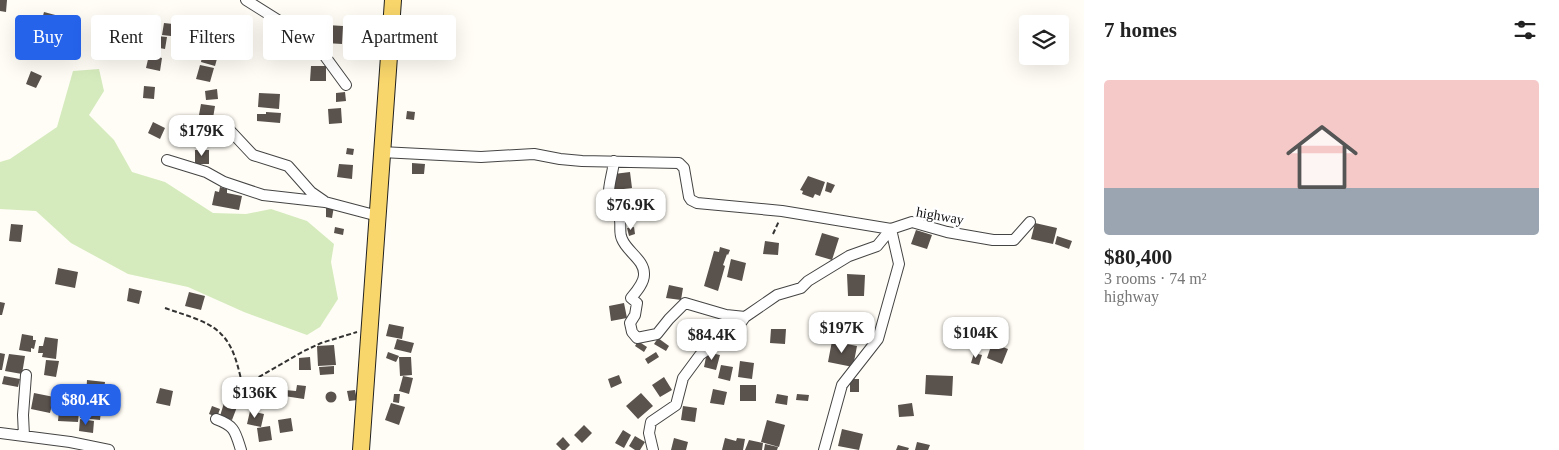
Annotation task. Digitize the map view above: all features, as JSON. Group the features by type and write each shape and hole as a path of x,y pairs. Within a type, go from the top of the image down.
{"main road":[{"path":"361,450 392,0"}],"street":[{"path":"246,0 259,4 316,44 346,85"},
{"path":"222,122 253,155 288,166 311,192 325,202"},
{"path":"381,152 481,157 534,154 560,159 679,163 684,168 689,197 697,203 782,211 891,229"},
{"path":"166,160 206,172 248,191 263,195 325,202 378,216"},
{"path":"614,161 609,193 610,200 620,220 619,228 622,240 635,258 642,264 644,276 639,288 631,298 636,303 635,315 630,323 636,338 657,334 668,319 685,303 726,315 745,317"},
{"name":"highway","path":"891,229 912,222 947,232 993,240 1014,240 1030,222"},
{"path":"653,450 649,433 650,422 676,405 683,378 700,355 736,328 745,317 777,295 801,288 808,281 849,256 877,246 891,229"},
{"path":"824,450 842,385 878,338 899,264 891,229"},
{"path":"24,436 23,415 26,375"},
{"path":"216,419 230,424 241,450"},
{"path":"0,433 70,442 109,450"}],"path":[{"path":"773,234 782,211"},
{"path":"165,308 214,327 222,334 236,359 242,383 248,384 321,343 370,328"}],"green space":[{"path":"99,69 104,91 89,115 114,140 132,172 165,182 213,213 246,214 271,209 307,221 334,244 331,262 338,299 320,327 307,335 244,312 188,287 128,274 71,243 36,211 0,209 0,162 10,159 57,127 73,71"}],"building":[{"path":"0,0 7,0 6,12 0,11"},
{"path":"44,12 55,15 43,15"},
{"path":"164,23 171,24 171,36 162,35"},
{"path":"333,25 343,26 342,44 333,43"},
{"path":"161,36 167,37 165,49 161,48"},
{"path":"162,58 160,71 146,68 148,60 161,60"},
{"path":"201,60 217,60 215,66 201,62"},
{"path":"200,65 214,68 210,82 196,79"},
{"path":"311,66 326,66 326,81 310,81"},
{"path":"31,71 42,76 36,88 26,84"},
{"path":"144,86 155,87 154,99 143,98"},
{"path":"217,89 218,99 206,100 205,91"},
{"path":"345,92 346,101 336,102 336,93"},
{"path":"259,93 280,94 279,109 258,107"},
{"path":"201,104 215,106 213,118 199,115"},
{"path":"341,108 342,123 329,124 328,109"},
{"path":"407,111 415,112 414,120 406,119"},
{"path":"266,112 281,113 280,123 257,121 257,114 266,114"},
{"path":"153,122 165,128 160,139 148,133"},
{"path":"197,122 211,125 208,139 194,137"},
{"path":"347,148 354,149 353,155 346,154"},
{"path":"195,150 209,150 209,164 195,164"},
{"path":"412,163 425,164 424,174 412,174"},
{"path":"339,164 353,165 352,179 337,177"},
{"path":"630,172 632,188 615,190 614,174"},
{"path":"808,176 825,182 820,196 815,194 813,198 802,194 803,191 800,190"},
{"path":"827,182 835,185 831,193 825,191"},
{"path":"220,187 227,189 227,193 242,196 239,210 212,205 215,191 219,192"},
{"path":"326,205 334,206 332,218 326,217"},
{"path":"1035,223 1057,228 1053,244 1031,239"},
{"path":"11,224 23,225 21,242 9,241"},
{"path":"335,227 344,229 343,235 334,233"},
{"path":"634,227 635,234 629,236 627,228"},
{"path":"916,230 932,235 927,249 911,244"},
{"path":"822,233 839,238 832,260 815,255"},
{"path":"1057,236 1072,241 1069,249 1055,244"},
{"path":"765,241 779,243 778,255 763,254"},
{"path":"720,247 730,250 723,265 725,266 718,291 704,286 714,251 719,252"},
{"path":"731,259 746,263 742,281 727,277"},
{"path":"58,268 78,272 75,288 55,284"},
{"path":"847,274 865,275 864,296 848,296"},
{"path":"669,285 683,288 681,300 666,298"},
{"path":"129,288 142,291 139,304 127,301"},
{"path":"189,292 205,296 201,310 185,306"},
{"path":"0,302 5,303 2,315 0,315"},
{"path":"624,303 627,318 611,321 609,306"},
{"path":"389,324 404,327 402,339 386,336"},
{"path":"771,329 786,329 785,344 770,343"},
{"path":"22,334 33,336 33,340 36,340 34,349 31,348 31,352 19,350"},
{"path":"730,335 737,338 735,345 728,342"},
{"path":"45,337 58,339 56,359 42,357 43,353 38,353 39,346 43,346"},
{"path":"658,338 669,346 666,351 654,344"},
{"path":"397,339 414,343 411,353 394,349"},
{"path":"638,341 647,347 644,352 635,346"},
{"path":"832,341 857,346 853,367 828,362"},
{"path":"992,343 1008,349 1002,364 987,358"},
{"path":"334,345 336,365 318,366 317,346"},
{"path":"388,352 399,356 396,362 386,358"},
{"path":"656,352 659,357 648,364 645,359"},
{"path":"707,352 720,355 716,370 704,367"},
{"path":"0,353 5,354 2,370 0,370"},
{"path":"974,353 982,355 979,365 971,363"},
{"path":"9,354 25,356 22,374 5,371"},
{"path":"310,357 311,370 299,370 299,358"},
{"path":"399,357 411,357 412,375 400,376"},
{"path":"46,360 59,361 56,377 44,375"},
{"path":"740,361 754,363 752,379 738,377"},
{"path":"721,365 733,367 730,381 718,378"},
{"path":"334,366 334,374 320,375 319,367"},
{"path":"619,375 622,383 611,388 608,379"},
{"path":"926,375 953,376 952,396 925,394"},
{"path":"4,376 20,379 18,387 2,384"},
{"path":"403,376 413,378 409,394 399,391"},
{"path":"664,377 672,390 660,397 652,385"},
{"path":"850,379 859,379 859,392 850,392"},
{"path":"87,380 105,382 103,398 86,397"},
{"path":"268,381 284,383 283,398 266,396"},
{"path":"297,385 306,386 304,399 284,396 285,390 296,391"},
{"path":"740,385 756,385 756,401 740,401"},
{"path":"160,388 173,391 170,406 156,403"},
{"path":"713,389 727,392 724,405 710,403"},
{"path":"355,390 357,400 349,401 347,391"},
{"path":"331,391 337,397 331,403 325,397"},
{"path":"34,393 54,397 50,413 31,409"},
{"path":"641,393 653,406 638,419 626,406"},
{"path":"394,394 400,394 399,403 393,402"},
{"path":"777,394 788,396 787,405 775,403"},
{"path":"797,394 809,395 808,401 796,400"},
{"path":"60,399 80,401 78,422 58,421"},
{"path":"82,400 102,402 100,420 80,418"},
{"path":"224,403 237,407 232,420 220,416"},
{"path":"391,403 405,407 399,425 385,420"},
{"path":"912,403 914,416 899,417 898,405"},
{"path":"212,406 220,409 217,417 209,414"},
{"path":"683,406 697,408 695,422 681,420"},
{"path":"250,411 264,414 261,427 247,424"},
{"path":"291,418 293,431 280,433 278,420"},
{"path":"80,419 94,421 93,433 79,431"},
{"path":"767,420 785,425 779,447 761,442"},
{"path":"584,425 592,433 582,443 574,435"},
{"path":"270,426 272,440 259,442 257,428"},
{"path":"842,429 863,434 859,450 838,446"},
{"path":"623,430 631,435 624,448 615,443"},
{"path":"635,436 645,442 640,450 635,450 629,446"},
{"path":"563,437 570,445 565,450 562,450 556,444"},
{"path":"674,438 688,442 686,450 671,450"},
{"path":"725,438 736,441 737,438 745,439 743,450 722,450"},
{"path":"749,440 763,443 762,450 745,450"},
{"path":"917,442 930,445 928,450 915,450"},
{"path":"765,444 778,447 777,450 764,450"},
{"path":"898,445 909,448 908,450 896,450"}]}
